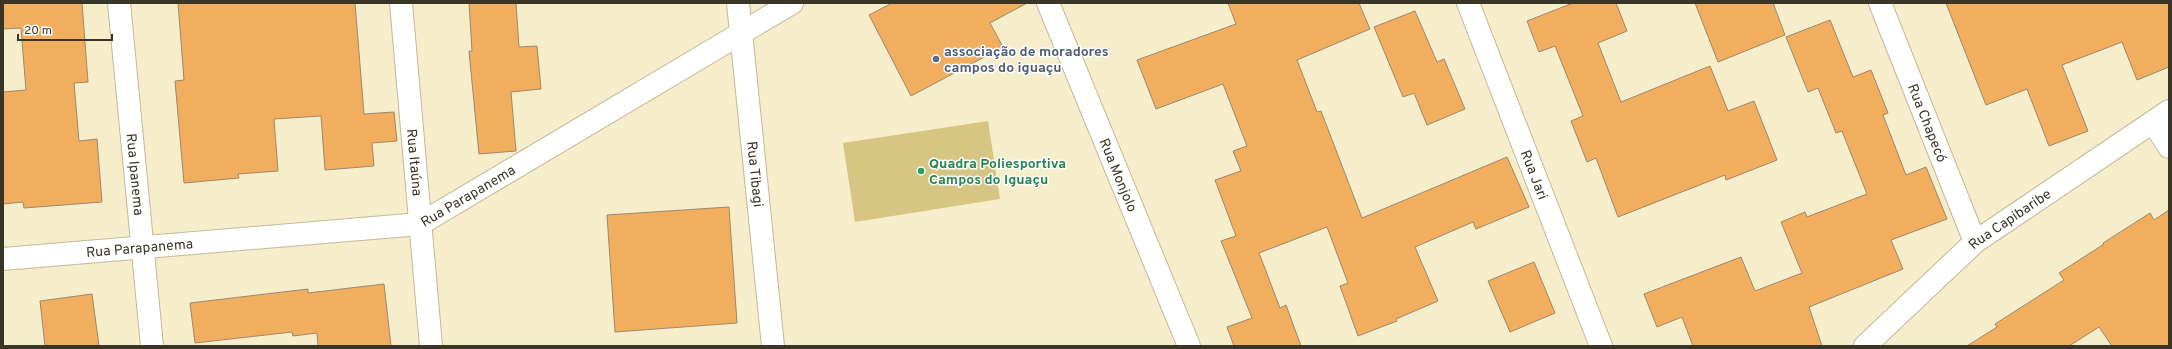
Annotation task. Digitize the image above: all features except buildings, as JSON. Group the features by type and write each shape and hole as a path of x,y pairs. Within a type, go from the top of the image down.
{"street":[{"name":"Rua Ipanema","path":"120,3 152,346"},
{"name":"Rua Itaúna","path":"401,3 431,346"},
{"name":"Rua Tibagi","path":"738,3 773,346"},
{"name":"Rua Parapanema","path":"3,258 420,224 741,35 792,3"},
{"name":"Rua Monjolo","path":"1048,3 1189,346"},
{"name":"Rua Jari","path":"1468,3 1601,346"},
{"name":"Rua Chapecó","path":"1880,3 1975,242"},
{"name":"Rua Capibaribe","path":"1865,346 1975,242 2161,116"},
{"path":"2161,116 2169,148"}],"shaded area":[{"name":"Quadra Poliesportiva Campos do Iguaçu","path":"988,121 1000,199 855,222 843,143"}],"place":[{"name":"associação de moradores campos do iguaçu","path":"936,59"},
{"name":"Quadra Poliesportiva Campos do Iguaçu","path":"921,171"}]}
